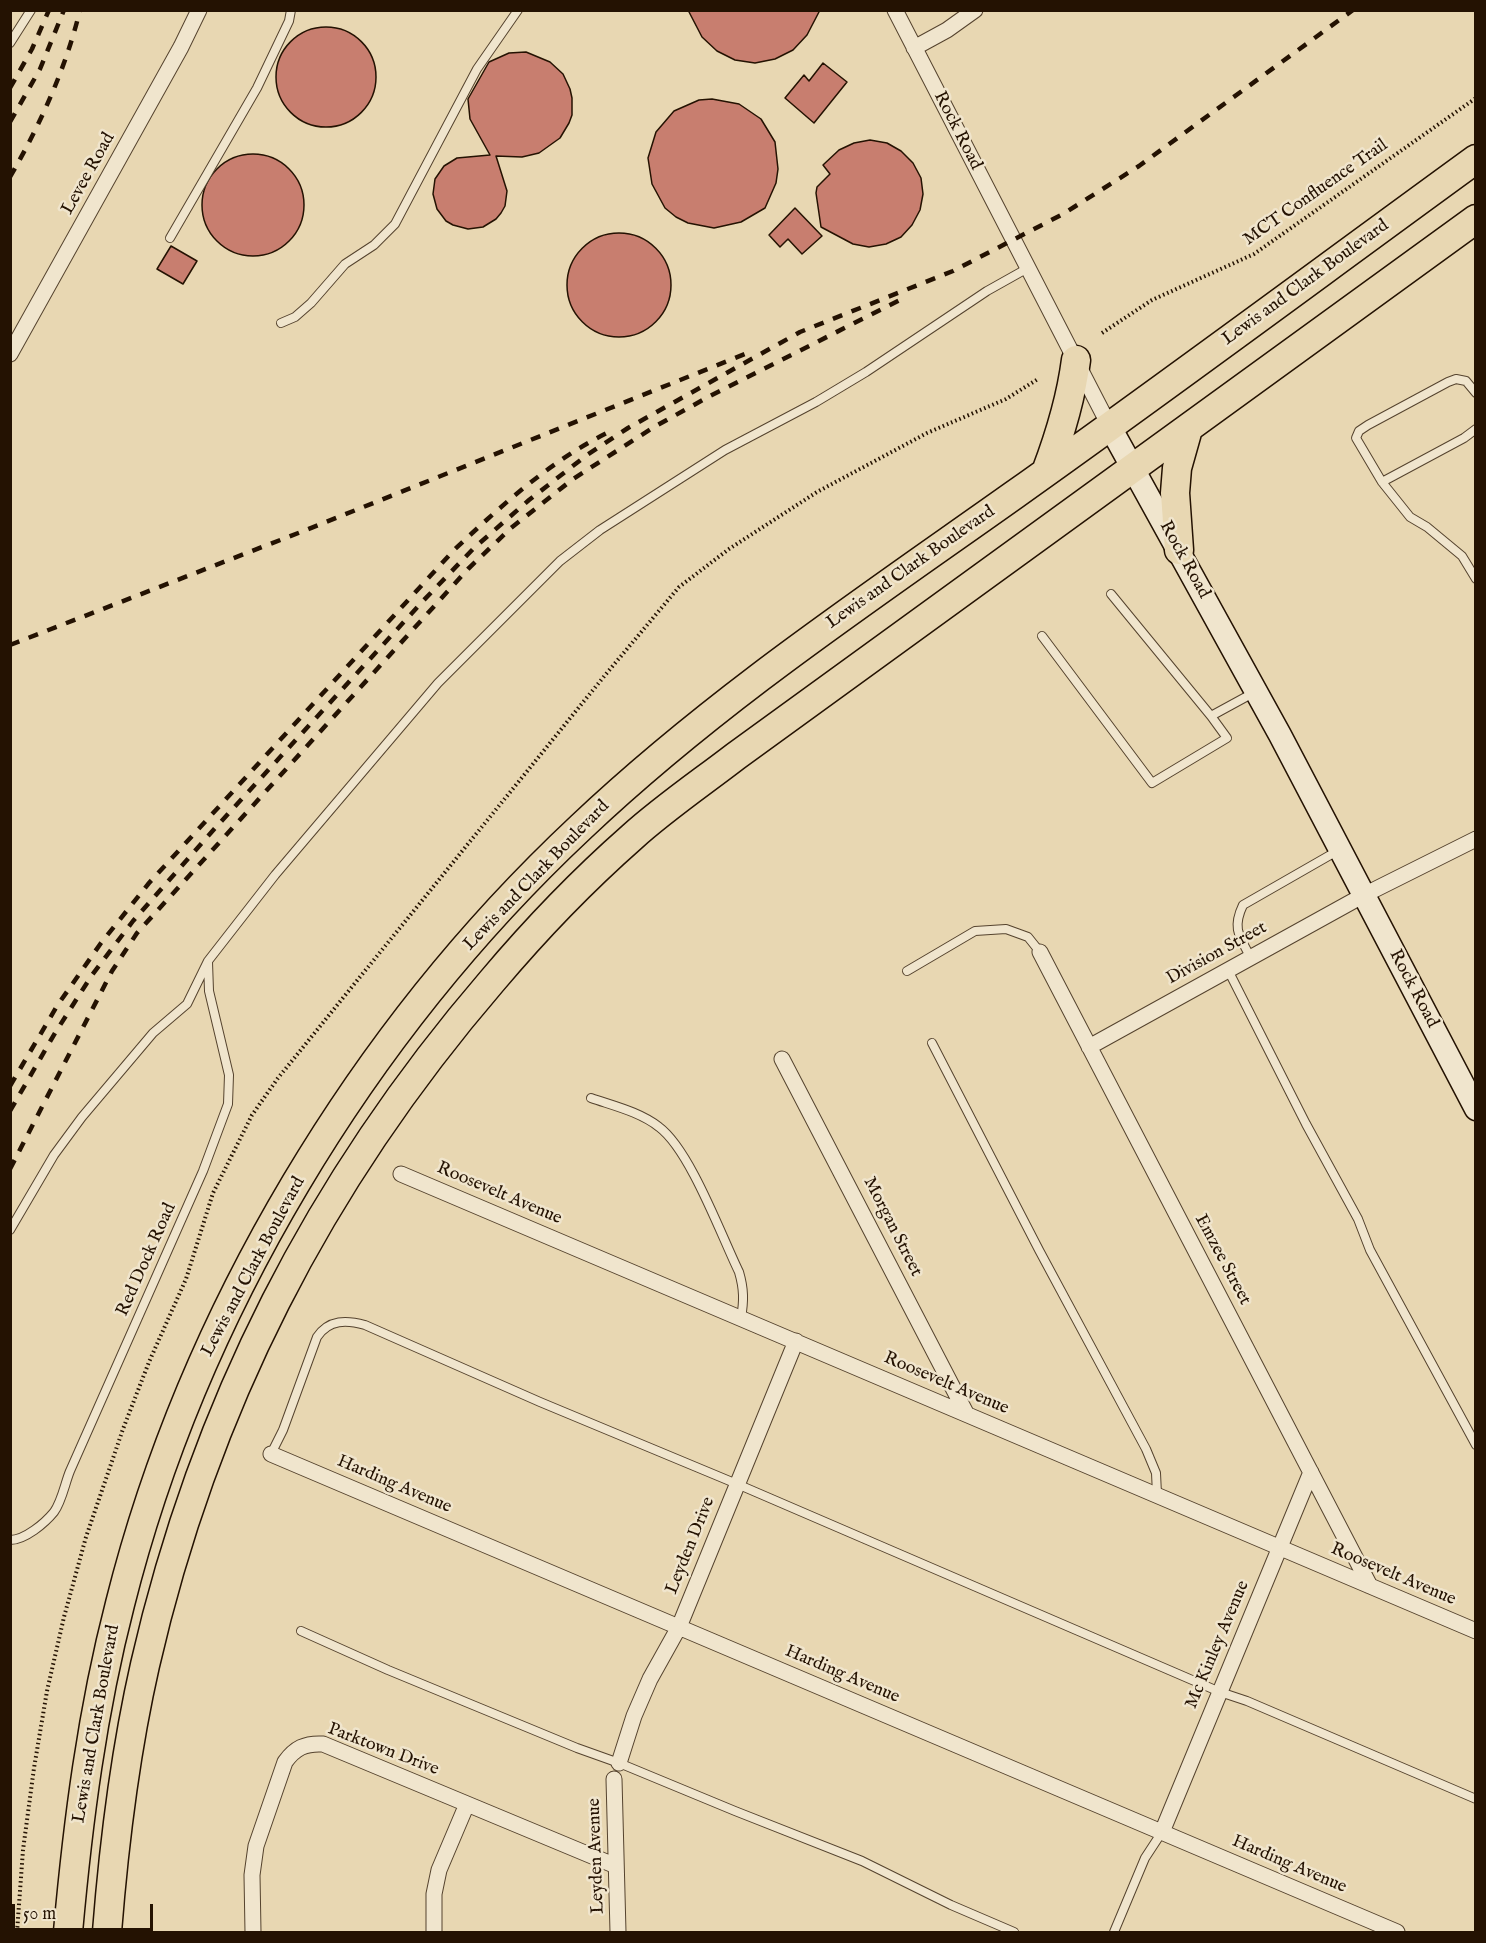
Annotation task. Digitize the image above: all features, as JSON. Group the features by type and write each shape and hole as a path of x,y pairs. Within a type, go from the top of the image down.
{"highway":[{"name":"Lewis and Clark Boulevard","path":"68,1932 86,1763 108,1655 140,1534 169,1449 202,1366 226,1314 275,1220 326,1136 370,1070 452,966 517,891 578,829 732,698 819,632 1110,427 1476,159"},
{"name":"Lewis and Clark Boulevard","path":"107,1932 119,1811 145,1666 168,1576 196,1488 222,1419 279,1292 322,1214 409,1083 457,1021 522,946 633,836 736,756 1476,219"},
{"path":"1046,472 1066,412 1076,360"},
{"path":"1179,550 1175,493 1177,468 1188,429"}],"main road":[{"name":"Rock Road","path":"1110,427 1256,692 1476,1109"}],"street":[{"name":"Levee Road","path":"10,354 200,10"},
{"name":"Rock Road","path":"895,10 1110,427"},
{"path":"914,48 947,30 975,10"},
{"name":"Division Street","path":"1089,1047 1364,896 1476,839"},
{"name":"Emzee Street","path":"1040,952 1370,1586"},
{"name":"Morgan Street","path":"782,1059 966,1413"},
{"name":"Roosevelt Avenue","path":"401,1174 1476,1631"},
{"name":"Leyden Drive","path":"619,1763 634,1716 650,1679 679,1627 796,1341"},
{"name":"Harding Avenue","path":"271,1454 1397,1932"},
{"name":"Mc Kinley Avenue","path":"1162,1832 1311,1472"},
{"name":"Parktown Drive","path":"253,1932 252,1875 256,1846 285,1762 301,1746 311,1744 323,1744 616,1866"},
{"name":"Leyden Avenue","path":"614,1779 618,1932"},
{"path":"434,1932 434,1894 439,1870 467,1804"}],"lane":[{"path":"10,43 32,10"},
{"path":"170,238 257,88 289,21 291,10"},
{"path":"282,323 295,317 311,303 345,264 374,245 395,224 477,69 518,10"},
{"path":"10,1230 54,1155 82,1117 153,1033 187,1005 208,961 275,875 438,683 560,561 600,530 725,450 867,372 987,291 1028,268"},
{"path":"1476,393 1466,381 1456,379 1368,425 1359,431 1356,438 1382,482 1410,517 1427,527 1462,556 1476,579"},
{"path":"1382,482 1464,438 1476,429"},
{"path":"1042,636 1152,783 1227,738 1111,594"},
{"path":"1211,716 1256,692"},
{"path":"1251,958 1236,926 1243,904 1340,849"},
{"path":"907,971 975,931 1006,929 1028,937 1040,952"},
{"name":"Red Dock Road","path":"10,1540 18,1540 38,1527 55,1511 70,1471 203,1171 228,1104 229,1075 209,991 208,961"},
{"path":"1228,970 1306,1124 1358,1219 1370,1250 1476,1445"},
{"path":"932,1043 1039,1250 1146,1449 1156,1473 1157,1494"},
{"path":"591,1098 640,1115 660,1127 679,1149 739,1272 744,1288 741,1318"},
{"path":"271,1454 283,1430 317,1336 322,1328 341,1322 355,1323 1476,1799"},
{"path":"301,1631 388,1670 577,1748 862,1861 951,1905 1014,1932"},
{"path":"1113,1932 1145,1858 1162,1832"}],"path":[{"name":"MCT Confluence Trail","path":"1102,333 1152,300 1254,254 1476,98"}],"building":[{"path":"688,10 820,10 807,35 793,50 775,59 755,63 735,60 717,51 702,37"},
{"path":"326,27 354,35 368,49 376,77 368,105 354,119 326,127 298,119 284,105 276,77 284,49 298,35"},
{"path":"526,52 550,62 563,74 572,98 572,115 569,123 560,138 539,153 522,157 496,156 507,191 505,206 496,219 483,227 468,229 453,225 446,221 437,209 433,194 435,179 444,166 457,158 490,155 470,119 468,99 489,62 509,53"},
{"path":"823,63 847,82 814,123 785,98 804,75 809,81"},
{"path":"712,99 739,104 761,119 775,142 778,169 776,183 765,208 741,222 714,228 688,223 665,208 652,184 648,158 656,132 674,111 699,100"},
{"path":"870,140 887,143 901,151 913,163 921,178 923,194 920,210 912,225 901,237 886,244 869,247 853,244 821,227 816,193 817,187 830,174 823,165 839,150 854,143"},
{"path":"253,154 272,158 289,169 300,186 304,205 300,224 289,241 272,252 253,256 234,252 217,241 206,224 202,205 206,186 217,169 234,158"},
{"path":"795,208 822,236 802,254 788,239 780,247 769,235"},
{"path":"619,233 639,237 656,248 667,265 671,285 667,305 656,322 639,333 619,337 599,333 582,322 571,305 567,285 571,265 582,248 599,237"},
{"path":"171,246 197,261 183,284 157,269"}],"railway":[{"path":"10,88 32,49 49,10"},
{"path":"10,122 40,69 64,10"},
{"path":"10,177 51,96 80,10"},
{"path":"10,1111 92,975 133,921 423,601 474,548 529,500 587,455 628,428 800,332 953,271 1063,214 1139,166 1353,10"},
{"path":"10,1169 112,971 137,933 468,569 511,528 573,479 654,427 710,396 900,300"},
{"path":"10,645 306,530 750,352"},
{"path":"10,1086 57,1006 101,943 149,883 454,550 528,485 568,455 611,431"}]}
